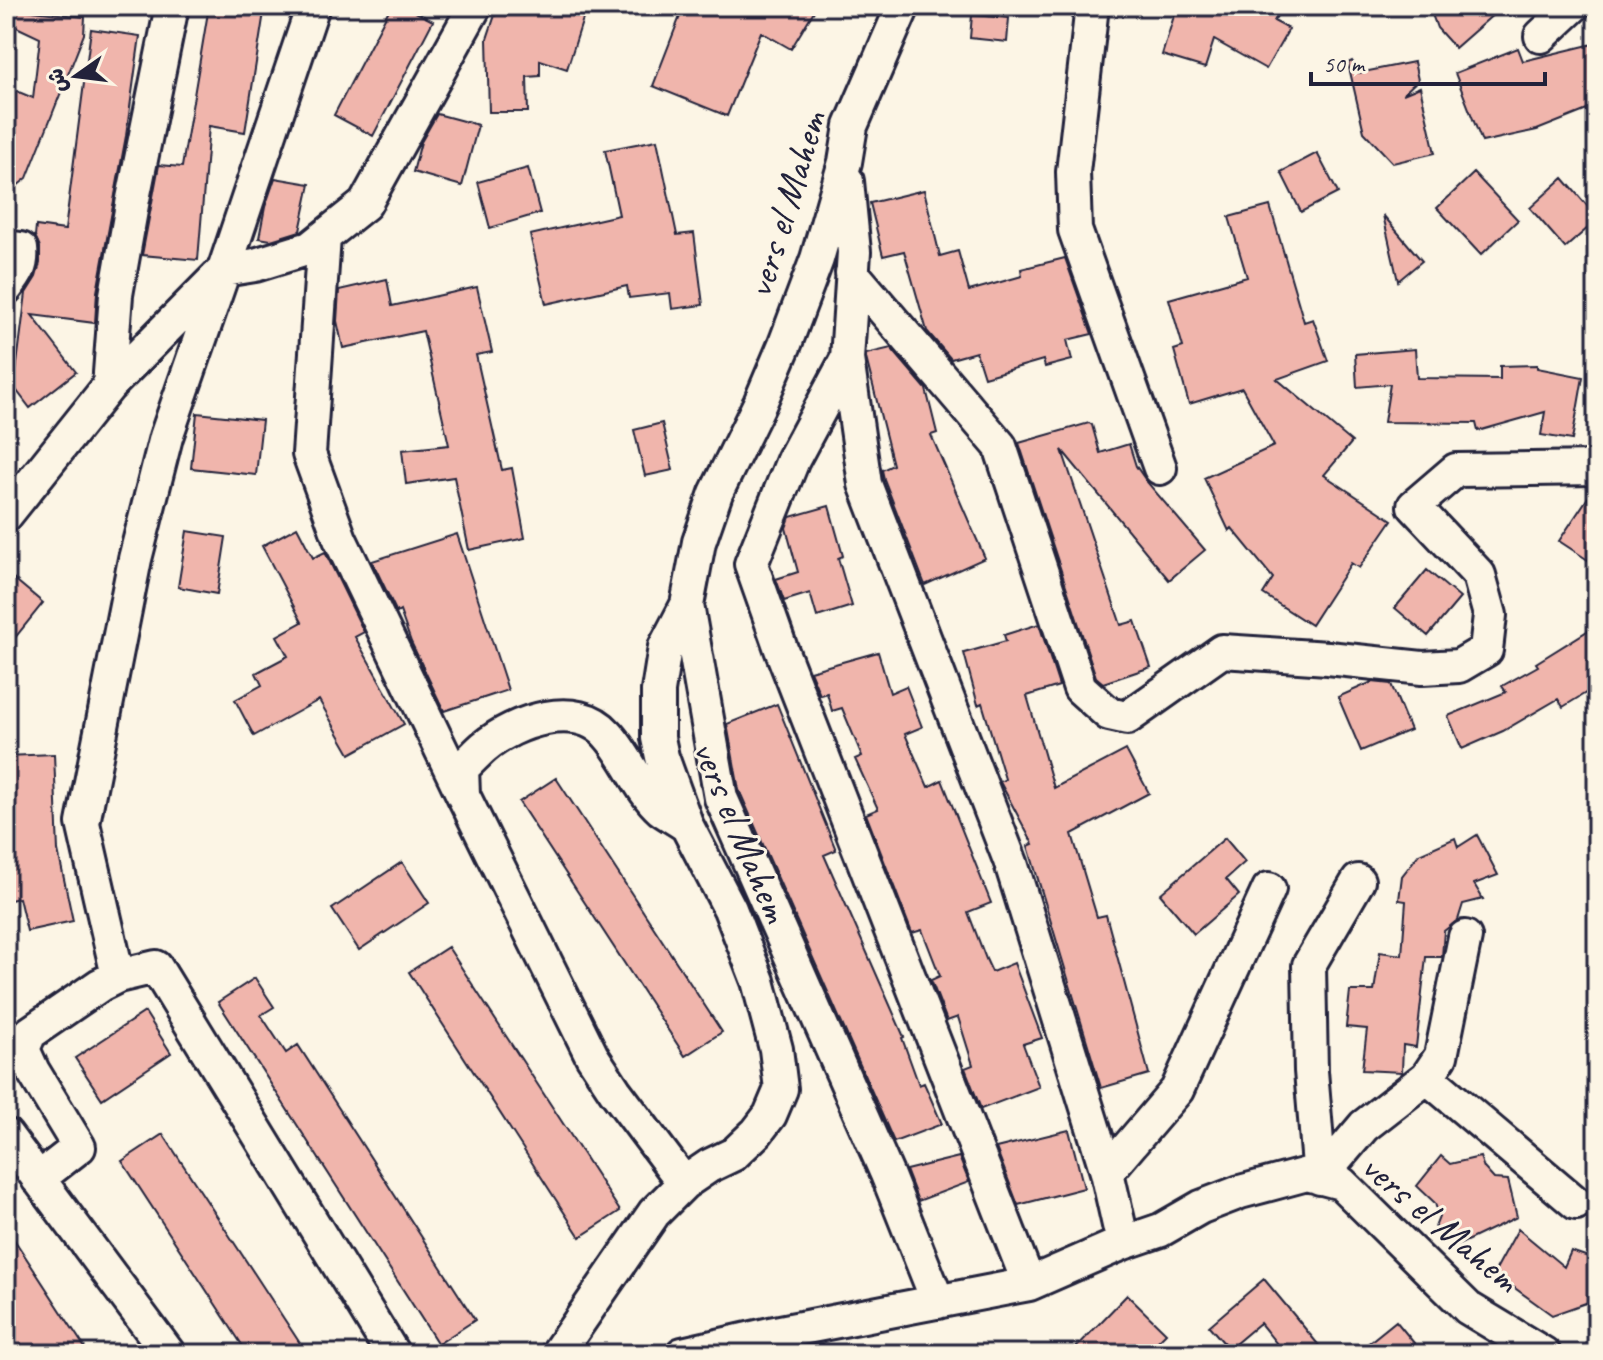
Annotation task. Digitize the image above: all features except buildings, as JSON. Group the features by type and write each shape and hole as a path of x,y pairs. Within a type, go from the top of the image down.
{"street":[{"path":"109,386 116,295 172,6"},
{"path":"118,976 83,823 135,559 166,437 313,6"},
{"path":"6,515 109,386 224,270 255,265 310,248 365,204 475,6"},
{"name":"vers el Mahem","path":"557,1354 654,1213 684,1183 734,1154 757,1132 770,1115 781,1089 776,1049 758,981 730,909 687,826 658,738 658,691 665,647 687,605 699,542 716,493 785,344 817,259 845,162 851,126 903,6"},
{"path":"1092,6 1073,172 1075,230 1160,468"},
{"path":"1541,36 1573,6"},
{"path":"845,162 854,252 847,359 865,484 1011,863 1107,1172 1123,1243"},
{"path":"324,237 309,454 340,539 592,1056 684,1183"},
{"path":"6,247 21,249 22,260 19,272 6,288"},
{"path":"852,273 1000,446 1080,688 1109,714 1127,718 1222,651 1422,668 1459,666 1486,650 1490,615 1479,575 1414,506 1456,470 1597,468"},
{"path":"847,359 793,460 751,564 781,649 1029,1284"},
{"path":"687,605 721,798 887,1174 938,1302"},
{"path":"463,795 462,768 486,745 520,726 541,719 564,716 589,719 607,733 659,807 687,826"},
{"path":"1320,1178 1311,1071 1309,965 1358,881"},
{"path":"1107,1172 1177,1090 1269,889"},
{"path":"1320,1178 1364,1126 1427,1077 1441,1056 1465,937"},
{"path":"38,1179 79,1147 23,1049 30,1033 100,985 118,976 156,967 393,1354"},
{"path":"1427,1077 1576,1203"},
{"path":"6,1135 169,1354"},
{"name":"vers el Mahem","path":"682,1354 1029,1284 1161,1230 1201,1207 1240,1192 1307,1174 1341,1183 1468,1308 1544,1354"}]}
